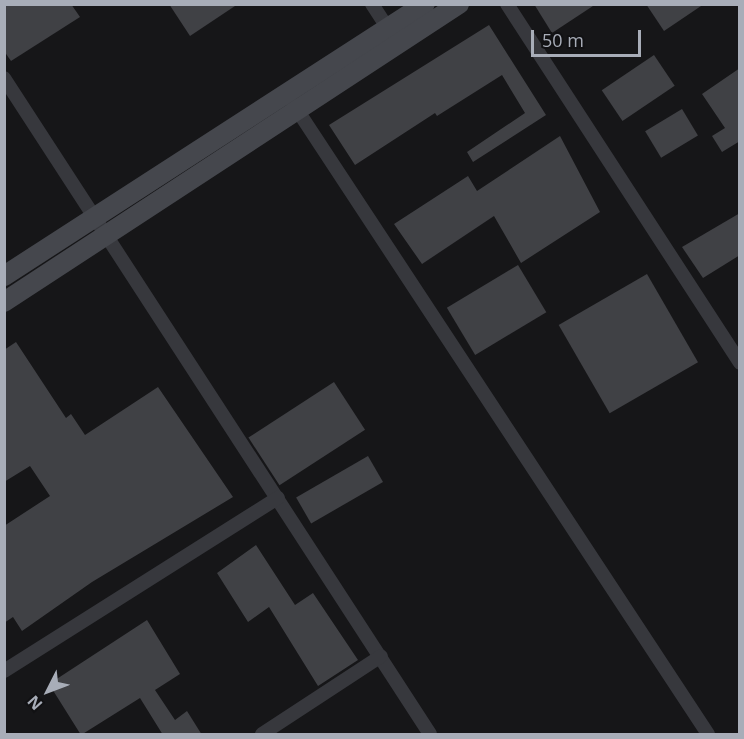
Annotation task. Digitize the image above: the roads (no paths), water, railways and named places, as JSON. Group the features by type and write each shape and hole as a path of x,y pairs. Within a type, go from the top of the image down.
{"main road":[{"path":"393,36 425,4"},
{"path":"4,302 101,227 393,36 459,4"},
{"path":"4,276 101,227"}],"street":[{"path":"372,4 393,36"},
{"path":"507,4 740,363"},
{"path":"4,78 381,656 430,735"},
{"path":"292,102 708,735"},
{"path":"4,671 278,498"},
{"path":"262,735 381,656"}]}
